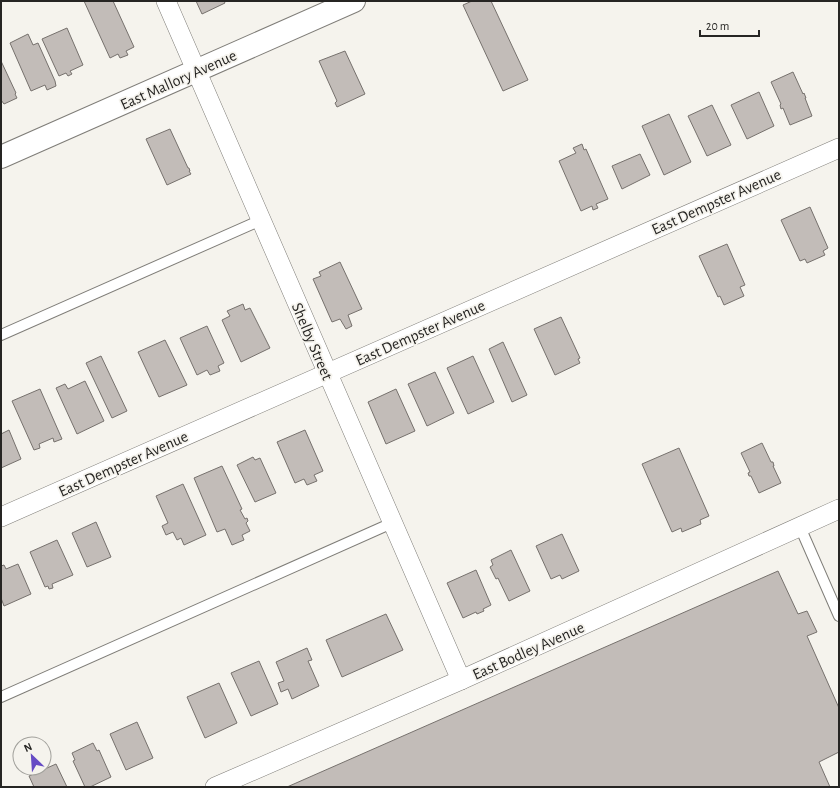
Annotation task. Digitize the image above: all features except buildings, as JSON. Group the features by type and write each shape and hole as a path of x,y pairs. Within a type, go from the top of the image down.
{"main road":[{"name":"East Mallory Avenue","path":"1,157 354,1"}],"street":[{"name":"Shelby Street","path":"166,1 461,680"},
{"name":"East Dempster Avenue","path":"1,517 839,148"},
{"name":"East Bodley Avenue","path":"214,787 461,680 839,509"}],"lane":[{"path":"1,335 261,220"},
{"path":"1,697 392,523"},
{"path":"800,527 839,616"}]}
